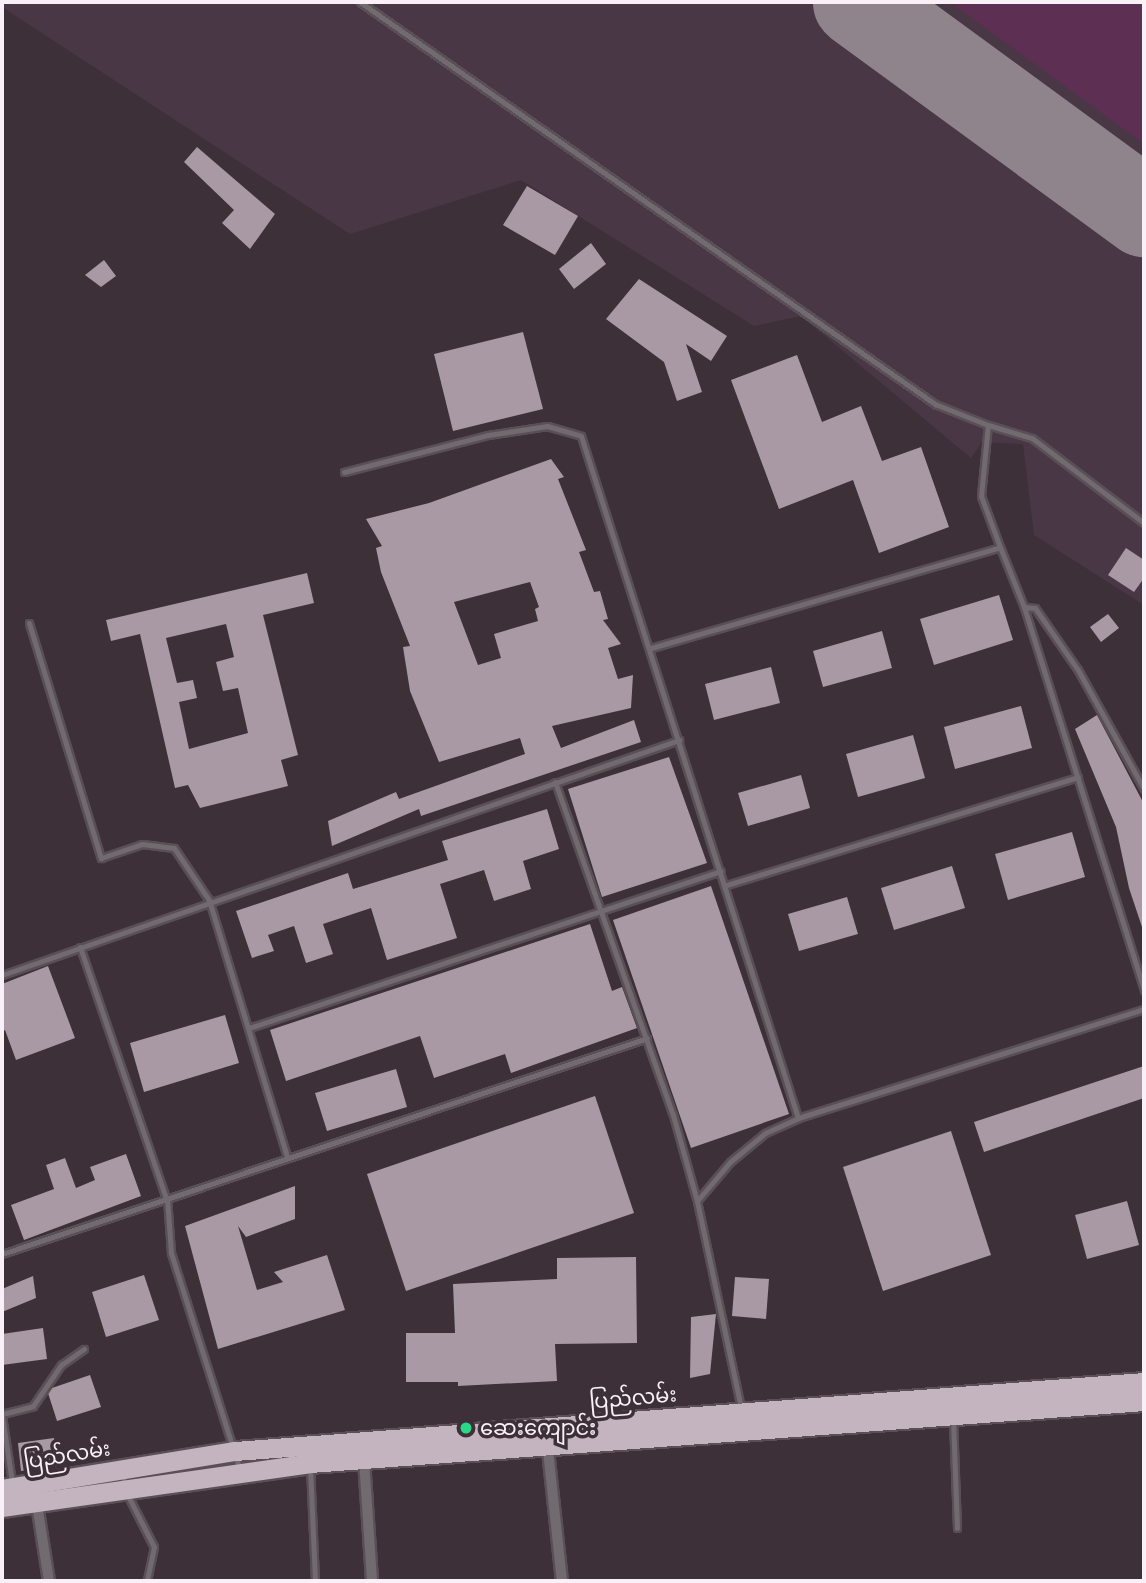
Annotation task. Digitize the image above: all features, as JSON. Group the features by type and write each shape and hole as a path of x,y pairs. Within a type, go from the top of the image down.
{"highway":[{"name":"ပြည်လမ်း","path":"8,1497 238,1461 744,1421 1144,1382"},
{"name":"ပြည်လမ်း","path":"744,1421 953,1415 1144,1401"},
{"name":"ပြည်လမ်း","path":"308,1455 364,1460 547,1437"}],"street":[{"path":"547,1437 562,1581"},
{"path":"364,1460 372,1581"},
{"path":"35,1492 50,1581"}],"lane":[{"path":"360,2 935,404 988,425 1032,438 1144,523"},
{"path":"988,425 981,496 1024,607 1144,991"},
{"path":"344,472 488,435 547,426 573,431 588,446 798,1118"},
{"path":"651,648 1000,547"},
{"path":"1024,607 1035,608 1078,670 1144,789"},
{"path":"29,623 102,858 142,844 174,848 209,900 287,1156"},
{"path":"2,975 209,900 679,740"},
{"path":"727,885 1078,777"},
{"path":"555,782 598,909 647,1038 696,1201 744,1421"},
{"path":"248,1028 598,909 721,871"},
{"path":"80,947 167,1198 171,1253 238,1461"},
{"path":"696,1201 730,1163 765,1133 798,1118 1144,1009"},
{"path":"2,1254 287,1156 647,1038"},
{"path":"8,1497 2,1415 33,1406 61,1365 84,1349"},
{"path":"953,1415 957,1528"},
{"path":"308,1455 315,1581"},
{"path":"123,1478 153,1547 148,1581"}],"shaded area":[{"path":"2,2 1144,2 1144,605 1034,535 1023,444 982,442 971,458 801,316 754,326 521,180 350,234 2,7"},
{"path":"950,2 1144,2 1144,144"}],"building":[{"path":"197,147 275,214 250,249 222,223 234,210 184,162"},
{"path":"527,186 578,216 555,255 503,225"},
{"path":"591,243 606,264 574,289 559,269"},
{"path":"104,260 116,276 101,287 85,275"},
{"path":"639,279 727,336 711,361 686,344 702,392 677,401 664,362 606,319"},
{"path":"523,332 543,409 453,431 434,354"},
{"path":"797,355 822,422 861,406 882,461 921,447 949,527 879,553 853,480 779,509 731,380"},
{"path":"551,459 564,477 558,479 586,550 579,552 594,592 600,591 608,619 603,620 621,644 608,648 618,679 633,675 631,708 552,726 561,748 634,720 641,742 421,816 419,809 332,846 328,821 396,792 399,799 525,754 520,738 439,762 410,691 403,647 410,646 381,572 376,548 382,546 366,519 429,503","holes":["530,582 539,607 535,609 538,621 494,634 501,658 478,665 454,602"]},
{"path":"1126,548 1144,560 1144,578 1134,592 1108,575"},
{"path":"307,573 314,603 263,615 298,755 281,760 288,786 200,808 188,785 175,788 140,634 111,641 106,620","holes":["226,624 234,657 216,662 223,691 238,688 248,733 189,749 179,702 197,698 193,680 177,683 166,638"]},
{"path":"999,595 1013,640 934,665 920,619"},
{"path":"1108,614 1119,628 1101,642 1090,627"},
{"path":"882,631 892,668 823,687 813,651"},
{"path":"771,667 780,703 714,720 705,684"},
{"path":"1021,706 1032,748 955,769 944,727"},
{"path":"1097,715 1144,804 1144,933 1129,888 1116,827 1075,729"},
{"path":"913,735 925,778 858,797 846,754"},
{"path":"669,757 707,863 602,897 568,789"},
{"path":"801,775 810,808 748,826 738,793"},
{"path":"547,809 559,849 523,861 531,889 494,901 484,870 440,884 457,938 387,960 371,908 323,924 333,954 306,963 294,926 268,935 274,951 252,958 236,911 348,873 353,889 448,860 442,841"},
{"path":"1072,832 1085,877 1008,900 995,854"},
{"path":"952,866 965,908 894,930 881,888"},
{"path":"711,886 789,1114 691,1148 613,920"},
{"path":"847,897 858,934 799,951 788,914"},
{"path":"590,924 612,991 622,987 637,1028 511,1073 505,1054 434,1078 420,1036 286,1081 270,1030"},
{"path":"48,966 75,1038 16,1060 5,1030 2,1032 2,984"},
{"path":"225,1015 239,1063 144,1092 130,1043"},
{"path":"1144,1066 1144,1098 984,1152 974,1122"},
{"path":"396,1069 407,1107 327,1131 315,1093"},
{"path":"595,1096 634,1213 406,1291 367,1174"},
{"path":"951,1131 991,1255 883,1291 843,1167"},
{"path":"126,1154 141,1196 24,1240 11,1205 54,1189 46,1165 65,1158 76,1188 95,1180 90,1167"},
{"path":"295,1186 295,1219 246,1237 238,1226 257,1290 283,1282 274,1272 327,1255 345,1310 218,1349 185,1226"},
{"path":"1127,1201 1139,1245 1087,1259 1075,1215"},
{"path":"636,1257 637,1343 555,1344 557,1381 458,1386 458,1382 406,1382 406,1333 455,1333 453,1284 557,1279 557,1258"},
{"path":"144,1275 159,1320 106,1337 92,1292"},
{"path":"33,1276 36,1298 2,1312 2,1289"},
{"path":"735,1277 769,1279 766,1319 732,1316"},
{"path":"716,1314 710,1374 690,1378 691,1317"},
{"path":"43,1328 47,1359 2,1365 2,1334"},
{"path":"90,1375 101,1407 57,1421 48,1393 52,1388"},
{"path":"54,1438 58,1466 21,1471 18,1443"}],"runway":[{"path":"857,2 1144,212"}],"place":[{"name":"ဆေးကျောင်း","path":"466,1428"}]}
